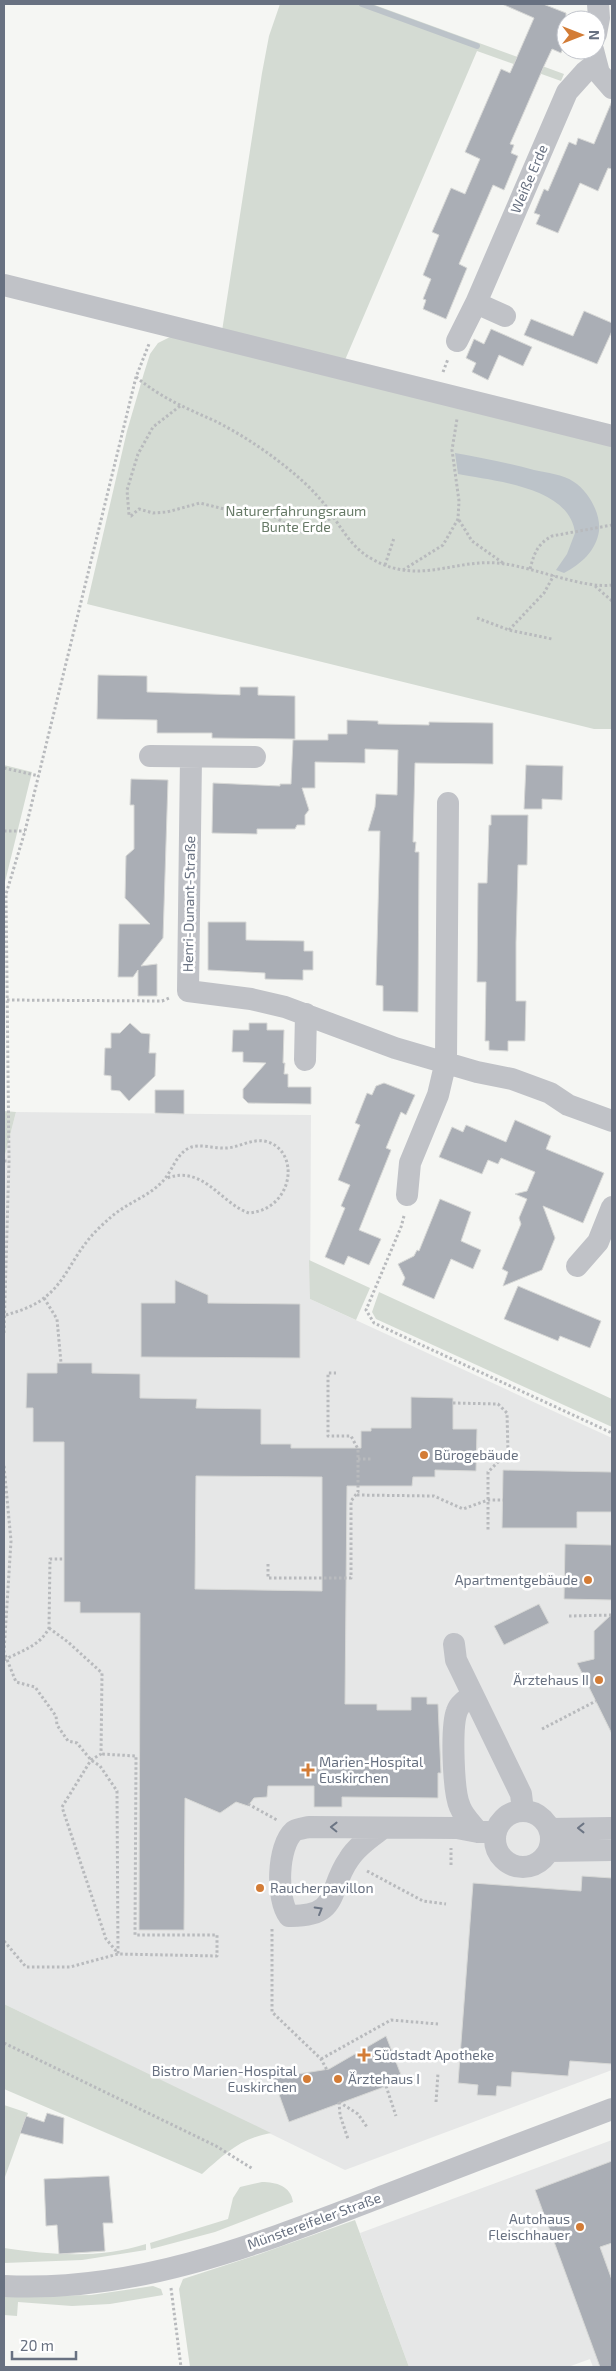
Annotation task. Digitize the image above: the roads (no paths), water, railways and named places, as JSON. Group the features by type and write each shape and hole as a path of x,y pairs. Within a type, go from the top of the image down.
{"street":[{"name":"Weiße Erde","path":"457,341 476,303 567,92 585,72 592,60"},
{"name":"Weiße Erde","path":"595,60 603,80 612,88"},
{"path":"4,285 612,436"},
{"path":"476,303 505,316"},
{"path":"150,756 254,757"},
{"name":"Henri-Dunant-Straße","path":"191,757 188,990 266,1002 306,1014 346,1031 477,1072 512,1079 550,1093 568,1105 612,1121"},
{"path":"407,1195 410,1163 438,1095 446,1061 448,803"},
{"path":"305,1060 306,1014"},
{"path":"577,1266 598,1242 612,1207"},
{"path":"454,1644 456,1660 514,1778 521,1794 523,1810"},
{"path":"383,1828 357,1848 348,1860 331,1900 325,1908 302,1916 289,1916 282,1908 282,1854 287,1841 295,1830 309,1827 457,1828 487,1832 506,1816 523,1810 540,1816 549,1840 542,1860 532,1865 515,1866 505,1860 487,1832 460,1808 456,1796 454,1773 457,1711 463,1702 473,1695"},
{"path":"549,1840 612,1828"},
{"path":"549,1840 612,1850"},
{"name":"Münstereifeler Straße","path":"4,2286 84,2284 152,2274 187,2265 322,2219 612,2109"}],"waterway":[{"path":"362,4 477,46"}],"place":[{"name":"Bürogebäude","path":"424,1455"},
{"name":"Apartmentgebäude","path":"588,1580"},
{"name":"Ärztehaus II","path":"599,1680"},
{"name":"Marien-Hospital Euskirchen","path":"308,1770"},
{"name":"Raucherpavillon","path":"260,1888"},
{"name":"Südstadt Apotheke","path":"364,2055"},
{"name":"Bistro Marien-Hospital Euskirchen","path":"307,2079"},
{"name":"Ärztehaus I","path":"338,2079"},
{"name":"Autohaus Fleischhauer","path":"580,2227"}],"park label":[{"name":"Naturerfahrungsraum Bunte Erde","path":"296,520"}]}
